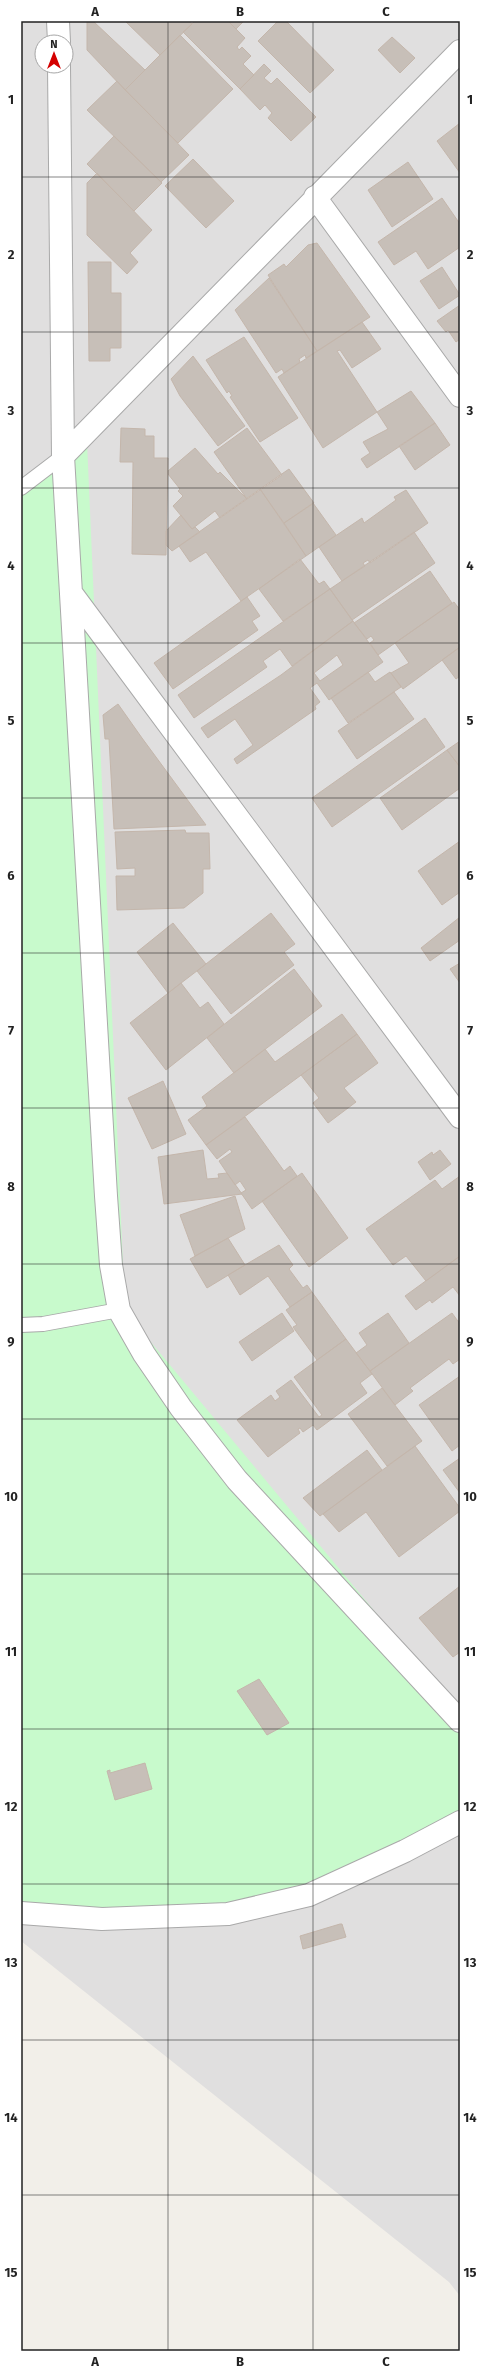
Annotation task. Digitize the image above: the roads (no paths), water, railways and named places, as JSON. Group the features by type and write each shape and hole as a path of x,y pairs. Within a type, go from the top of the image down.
{"street":[{"path":"58,21 59,34"},
{"path":"63,456 315,197 460,51"},
{"path":"59,74 63,456 111,1266 119,1310 144,1354 177,1402 237,1480 460,1721"},
{"path":"315,197 460,396"},
{"path":"72,594 460,1117"},
{"path":"21,1913 102,1919 228,1914 309,1895 405,1851 460,1822"}],"lane":[{"path":"21,488 63,456"},
{"path":"21,1324 43,1324 119,1310"}]}
